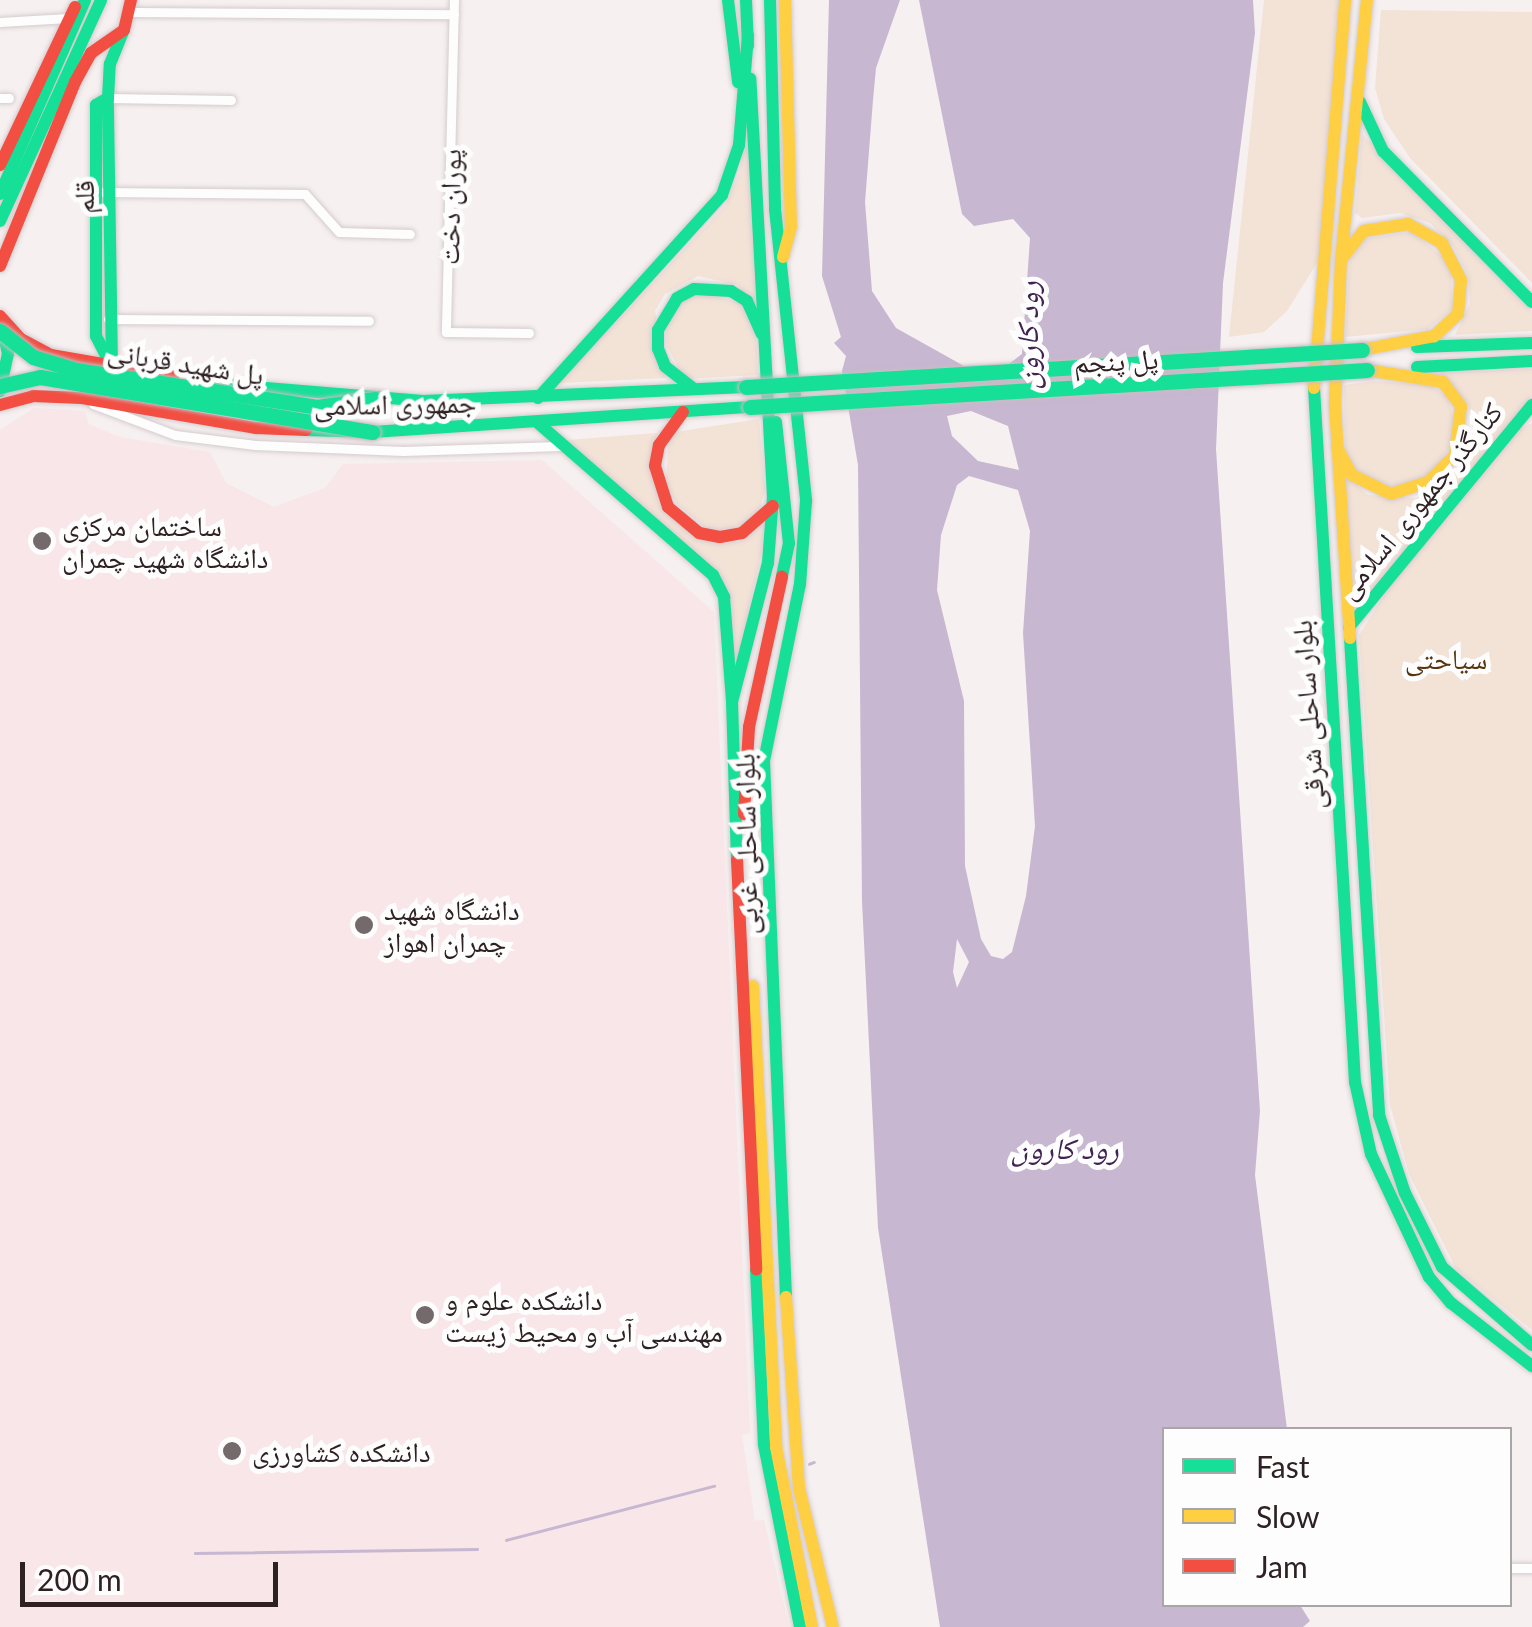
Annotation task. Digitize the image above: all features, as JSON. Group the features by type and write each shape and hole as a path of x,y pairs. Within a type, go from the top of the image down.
{"main road":[{"path":"0,266 8,222 6,181 68,18 82,0"},
{"path":"6,181 82,0"},
{"path":"6,181 101,0"},
{"path":"728,0 740,127"},
{"name":"بلوار ساحلی غربی","path":"746,0 773,506 762,597 732,702 764,1445 800,1627"},
{"name":"بلوار ساحلی غربی","path":"770,0 780,269 806,501 800,584 764,780 790,1390 799,1488 833,1627"},
{"path":"780,269 790,228 785,0"},
{"name":"بلوار ساحلی شرقی","path":"1346,0 1314,346 1328,648 1360,1118 1390,1199 1430,1277 1452,1303 1532,1366"},
{"name":"بلوار ساحلی شرقی","path":"1367,0 1341,260 1337,447 1379,1115 1405,1193 1442,1267 1532,1345"},
{"path":"0,234 91,53 124,30 132,6"},
{"name":"قلم","path":"112,366 102,192 110,64 124,30"},
{"path":"538,398 722,195 740,127 748,35"},
{"path":"1358,94 1382,151 1532,302"},
{"path":"102,192 96,336 112,366"},
{"path":"1341,260 1364,231 1408,224 1442,243 1461,280 1458,314 1434,336 1362,350"},
{"path":"694,389 678,380 658,349 664,312 677,298 694,289 731,290 746,301 762,334"},
{"path":"0,315 21,340 52,354 30,372 44,396"},
{"path":"0,315 8,354 0,388"},
{"name":"پل شهید قربانی","path":"0,332 33,357 76,370 317,407 376,399"},
{"path":"1362,350 1532,343"},
{"name":"پل پنجم","path":"746,387 1362,350"},
{"name":"جمهوری اسلامی","path":"52,354 112,366 376,399 538,398 746,387"},
{"path":"1366,370 1532,361"},
{"name":"بلوار ساحلی غربی","path":"764,364 781,443 789,542 749,727 744,804 776,1447 812,1627"},
{"path":"1337,447 1352,474 1391,494 1428,482 1455,455 1461,406 1443,382 1366,370"},
{"name":"پل پنجم","path":"750,407 1366,370"},
{"name":"پل شهید قربانی","path":"0,388 40,377 372,432"},
{"name":"جمهوری اسلامی","path":"0,405 44,396 82,398 256,428 372,432 750,407"},
{"path":"683,412 659,445 655,466 668,508 698,533 720,537 742,533 773,506"},
{"name":"کنارگذر جمهوری اسلامی","path":"1348,630 1528,412"},
{"path":"538,422 713,575 724,597 732,702"},
{"path":"1328,648 1349,648"}],"street":[{"name":"پوران دخت","path":"454,0 446,332 529,333"},
{"path":"132,6 454,14"},
{"path":"0,22 68,18"},
{"path":"108,98 230,100"},
{"path":"102,192 305,194 339,232 410,234"},
{"path":"108,319 369,321"},
{"path":"82,398 128,422 255,445 403,451 566,446"}],"shaded area":[{"name":"دانشگاه شهید چمران اهواز","path":"34,408 86,411 88,424 120,437 210,452 226,483 274,507 325,488 343,464 542,460 714,612 750,1433 742,1435 755,1521 764,1520 789,1627 0,1627 0,430"}],"green space":[{"path":"1264,0 1346,0 1320,258 1287,311 1264,332 1229,337"},
{"path":"1381,10 1532,12 1532,283 1410,158 1384,119 1375,88"},
{"path":"746,123 758,313 738,285 698,276 665,294 655,311 666,378 559,383 725,206 740,172"},
{"path":"1362,134 1532,312 1532,331 1455,335 1470,304 1468,275 1454,247 1430,223 1400,213 1362,218 1355,213"},
{"path":"1412,232 1444,258 1451,274 1452,309 1428,329 1345,337 1350,260 1366,239"},
{"path":"691,290 740,303 756,336 758,375 684,379 667,346 666,318"},
{"path":"1532,369 1532,395 1352,617 1343,473 1368,495 1416,498 1445,481 1467,456 1473,431 1468,404 1439,372"},
{"path":"1374,381 1430,385 1449,398 1457,436 1431,475 1392,488 1355,470 1345,448 1344,385"},
{"path":"759,419 765,490 759,513 747,524 711,532 677,504 666,484 669,433"},
{"name":"سیاحتی","path":"1532,423 1532,1330 1456,1269 1409,1174 1390,1105 1359,635 1388,589 1517,430"},
{"path":"657,433 651,466 695,538 737,542 769,520 734,672 727,588 567,440"}],"water":[{"name":"رود کارون","path":"829,0 900,0 876,68 865,202 872,291 896,328 964,366 1009,364 1022,354 1030,238 1013,219 974,226 962,214 919,0 1253,0 1255,33 1223,283 1216,449 1260,1111 1255,1175 1287,1427 1162,1427 1162,1607 1301,1607 1310,1621 1303,1627 940,1627 878,1228 862,901 858,465 842,371 846,356 834,343 841,337 822,276","holes":["971,411 1008,426 1019,470 978,461 952,436 947,416","969,476 1018,490 1030,531 1023,633 1035,826 1026,896 1012,952 1003,959 991,956 981,939 965,866 964,701 937,590 941,535 957,485","957,939 969,962 957,988 953,972"]}],"waterway":[{"path":"809,1464 814,1462"},
{"path":"506,1540 714,1486"},
{"path":"195,1553 477,1549"}],"traffic: fast":[{"path":"0,194 85,0"},
{"path":"0,221 101,0"},
{"path":"728,0 738,82"},
{"path":"746,0 748,46"},
{"path":"770,0 775,209 806,501 800,584 764,761 786,1297"},
{"path":"112,366 108,98 110,64 123,32"},
{"path":"538,398 722,195 739,145 748,35"},
{"path":"737,860 732,702 768,563 773,497 750,79"},
{"path":"108,98 96,105 96,336 110,364"},
{"path":"1360,102 1383,151 1532,302"},
{"path":"694,389 665,366 658,349 658,330 677,298 694,289 731,291 747,301 762,334"},
{"path":"0,391 8,354 2,326"},
{"path":"0,331 33,357 76,370 317,407 375,399"},
{"path":"1417,347 1532,343"},
{"path":"746,387 1362,350"},
{"path":"1417,367 1532,361"},
{"path":"750,407 1367,370"},
{"path":"0,386 40,377 372,432"},
{"path":"218,384 423,401 746,387"},
{"path":"1314,388 1355,1082 1371,1154 1429,1277 1451,1303 1532,1366"},
{"path":"1349,627 1532,405"},
{"path":"306,430 372,432 750,407"},
{"path":"776,422 789,543 782,577"},
{"path":"538,423 713,575 724,597 732,702"},
{"path":"1350,638 1379,1115 1405,1193 1442,1267 1532,1345"},
{"path":"756,1270 764,1445 800,1627"}],"traffic: slow":[{"path":"783,257 791,227 785,0"},
{"path":"1314,388 1345,0"},
{"path":"1350,638 1335,403 1341,260 1367,0"},
{"path":"1341,260 1364,231 1408,224 1442,243 1461,280 1458,314 1434,336 1362,350"},
{"path":"1337,447 1352,475 1391,494 1428,482 1455,455 1461,406 1443,382 1367,370"},
{"path":"753,986 776,1447 812,1627"},
{"path":"786,1297 799,1488 833,1627"}],"traffic: jam":[{"path":"0,266 75,82 91,53 124,30 131,0"},
{"path":"0,165 75,7"},
{"path":"0,316 21,339 51,355 173,376"},
{"path":"0,405 33,396 82,398 256,428 306,430"},
{"path":"683,412 659,445 655,466 668,507 699,533 720,537 742,533 773,506"},
{"path":"744,814 749,727 782,577"},
{"path":"737,860 756,1270"}],"place":[{"name":"ساختمان مرکزی دانشگاه شهید چمران","path":"42,541"},
{"name":"دانشگاه شهید چمران اهواز","path":"364,925"},
{"name":"دانشکده علوم و مهندسی آب و محیط زیست","path":"425,1315"},
{"name":"دانشکده کشاورزی","path":"232,1451"}]}
